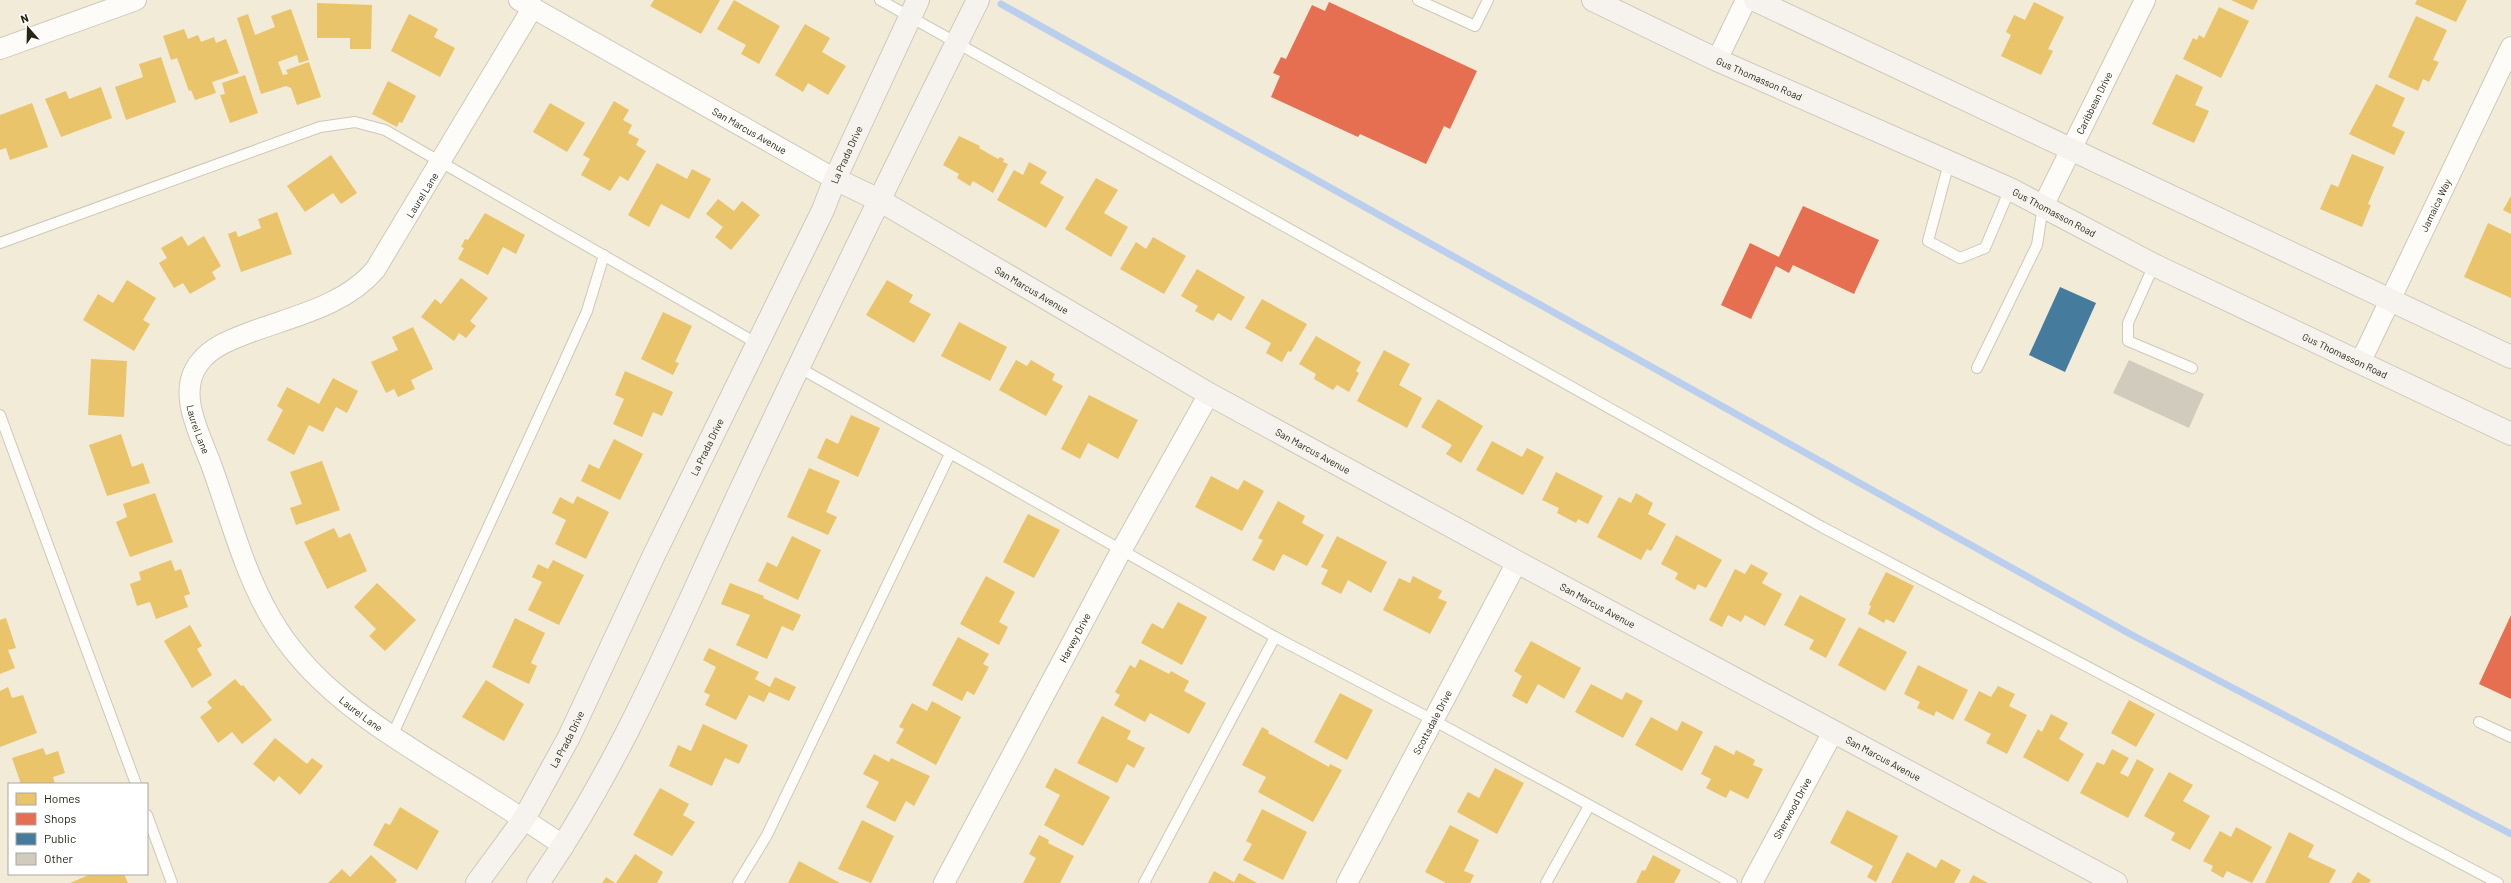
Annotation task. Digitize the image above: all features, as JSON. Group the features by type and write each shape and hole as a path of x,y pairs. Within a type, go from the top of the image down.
{"main road":[{"path":"538,883 564,846 604,779 798,367 978,0"},
{"name":"Gus Thomasson Road","path":"1592,0 1717,60 2010,189 2154,265 2511,434"},
{"path":"1755,0 2511,357"},
{"name":"La Prada Drive","path":"477,883 524,819 569,737 655,553 823,210 835,180 914,9"},
{"name":"San Marcus Avenue","path":"835,180 879,200 1209,394 1832,732 2116,883"}],"street":[{"path":"0,49 136,0"},
{"path":"1717,60 1746,0"},
{"name":"Caribbean Drive","path":"2043,206 2069,149 2145,0"},
{"name":"Laurel Lane","path":"526,4 441,163 375,270 362,285 345,297 232,340 214,349 199,362 189,388 195,419 254,583 271,618 312,674 331,691 392,736 564,846"},
{"name":"San Marcus Avenue","path":"526,4 835,180"},
{"name":"Jamaica Way","path":"2360,363 2511,46"},
{"name":"Harvey Drive","path":"944,883 1122,549 1209,394"},
{"name":"Scottsdale Drive","path":"1347,883 1517,562"},
{"name":"Sherwood Drive","path":"1752,883 1832,732"}],"lane":[{"path":"880,0 914,9 956,43 1822,527 2498,883"},
{"path":"1418,0 1475,26 1488,0"},
{"path":"0,243 320,126 355,122 385,130 758,344"},
{"path":"1949,163 1928,241 1960,258 1985,248 2010,189"},
{"path":"1977,368 2038,245 2043,206"},
{"path":"392,736 562,368 586,310 604,255"},
{"path":"2154,265 2128,323 2128,341 2192,368"},
{"path":"798,367 950,454 1122,549 1275,637 1433,720 1732,883"},
{"path":"0,414 136,783"},
{"path":"738,883 767,835 950,454"},
{"path":"1144,883 1275,637"},
{"path":"2479,722 2511,738"},
{"path":"1546,883 1589,806"},
{"path":"148,818 172,883"}],"building: Homes":[{"path":"654,0 720,0 701,34 650,6"},
{"path":"734,0 780,26 759,64 741,54 746,45 717,29"},
{"path":"2231,0 2258,0 2253,10"},
{"path":"2417,0 2467,0 2456,22 2415,4"},
{"path":"2034,2 2064,17 2048,49 2053,51 2041,75 2001,56 2011,35 2006,32 2014,15 2025,20"},
{"path":"317,3 372,5 371,49 350,49 350,38 317,38"},
{"path":"2219,7 2249,21 2221,78 2183,59 2193,38 2197,40 2199,35 2204,38"},
{"path":"291,9 309,60 299,63 297,55 278,62 283,75 288,74 286,70 309,62 321,97 297,105 291,88 286,86 261,94 237,18 248,14 255,35 275,27 271,16"},
{"path":"409,14 438,29 434,37 455,48 440,77 391,51"},
{"path":"2416,16 2447,30 2433,60 2439,62 2429,82 2423,79 2418,91 2388,77"},
{"path":"805,24 830,38 822,52 846,66 828,95 808,83 803,92 775,75"},
{"path":"184,29 188,39 198,35 201,42 214,37 216,43 226,39 239,73 212,82 216,93 195,100 191,90 189,91 177,58 171,60 163,36"},
{"path":"161,57 176,102 126,120 115,87 143,77 139,64"},
{"path":"2176,74 2203,87 2195,105 2209,111 2194,143 2152,124"},
{"path":"245,75 258,113 230,123 220,95 225,94 222,83"},
{"path":"388,81 416,96 402,123 399,122 397,127 372,114"},
{"path":"2376,84 2405,98 2392,126 2405,132 2394,155 2349,134"},
{"path":"101,87 112,118 61,137 45,99 66,91 69,99"},
{"path":"614,101 629,110 623,120 632,125 628,133 639,139 636,145 646,151 628,181 620,176 610,191 581,175 590,159 583,155"},
{"path":"32,103 48,147 10,160 6,148 0,150 0,115"},
{"path":"550,103 585,123 567,152 533,132"},
{"path":"959,136 980,146 979,148 998,159 1000,157 1004,159 1003,162 1008,164 993,193 973,181 970,186 957,178 959,174 943,165"},
{"path":"2352,154 2384,167 2368,204 2371,205 2362,227 2320,209 2331,184 2338,187"},
{"path":"331,155 357,193 341,204 333,193 305,212 287,186"},
{"path":"1029,162 1047,172 1040,183 1064,197 1046,228 997,200 1014,170 1023,175"},
{"path":"657,163 687,179 692,169 711,179 689,219 661,204 649,227 628,215"},
{"path":"1096,178 1118,190 1104,213 1128,227 1111,257 1065,229"},
{"path":"2511,196 2511,214 2503,210"},
{"path":"718,199 734,211 742,201 760,215 731,250 715,237 723,227 706,214"},
{"path":"277,212 292,254 241,272 228,234 236,231 238,237 261,228 258,219"},
{"path":"485,213 525,235 516,254 503,247 488,275 458,259 464,248 461,247 465,239 468,240"},
{"path":"2488,223 2511,234 2511,298 2464,277"},
{"path":"182,236 188,246 204,236 221,266 212,272 216,279 190,294 183,283 174,288 159,263 167,258 161,248"},
{"path":"1153,237 1186,256 1164,294 1120,269 1136,242 1146,249"},
{"path":"1197,269 1245,297 1231,321 1218,313 1213,321 1195,311 1198,306 1181,296"},
{"path":"461,278 488,298 470,321 476,326 466,338 459,333 454,341 421,317 435,299 441,304"},
{"path":"127,280 156,298 143,320 150,324 134,351 83,320 98,294 113,303"},
{"path":"887,280 913,295 909,302 931,314 914,343 866,315"},
{"path":"1262,299 1307,324 1291,352 1288,351 1282,362 1266,353 1271,343 1245,328"},
{"path":"663,312 692,326 675,362 679,363 673,375 641,359"},
{"path":"959,322 1007,347 990,381 941,356"},
{"path":"413,327 433,369 411,380 415,389 398,397 394,389 386,393 371,362 398,350 392,337"},
{"path":"1316,336 1361,362 1356,371 1359,373 1349,392 1337,385 1333,390 1314,379 1316,374 1299,364"},
{"path":"1384,350 1410,364 1399,385 1422,398 1407,428 1357,401"},
{"path":"91,359 127,361 124,417 88,415"},
{"path":"1016,360 1027,366 1031,360 1055,374 1052,380 1063,386 1046,416 999,390"},
{"path":"625,371 673,392 662,416 653,412 642,437 613,424 624,399 615,395"},
{"path":"333,378 358,391 347,413 336,407 323,432 309,425 294,455 267,440 283,410 277,406 287,387 319,404"},
{"path":"1089,395 1138,420 1118,459 1088,443 1080,459 1061,449"},
{"path":"1438,399 1483,426 1461,463 1446,454 1452,445 1421,427"},
{"path":"851,415 880,428 858,477 817,458 826,438 838,444"},
{"path":"121,434 132,467 143,463 150,483 107,496 89,445"},
{"path":"614,439 643,454 620,500 581,481 589,464 599,469"},
{"path":"1492,441 1522,457 1527,448 1544,457 1523,495 1476,470"},
{"path":"322,461 340,510 296,525 290,508 302,504 290,472"},
{"path":"809,468 840,481 826,512 837,517 828,535 787,517"},
{"path":"1556,472 1603,496 1588,524 1578,519 1576,523 1557,513 1559,508 1542,500"},
{"path":"1211,476 1238,490 1244,480 1264,491 1242,531 1195,507"},
{"path":"155,493 173,542 130,557 116,522 127,517 123,504"},
{"path":"1636,493 1653,503 1648,514 1666,524 1651,551 1647,549 1641,560 1597,537 1619,497 1631,503"},
{"path":"577,496 609,512 586,559 555,544 566,520 552,513 560,497 573,504"},
{"path":"1278,501 1305,516 1302,523 1324,535 1307,566 1283,554 1274,571 1252,560 1263,540 1258,538"},
{"path":"1028,514 1060,530 1034,578 1003,562"},
{"path":"334,528 339,538 350,533 367,571 327,589 304,542"},
{"path":"1676,535 1722,560 1706,588 1698,584 1695,590 1675,579 1678,573 1661,564"},
{"path":"792,536 821,550 798,600 758,581 767,562 777,567"},
{"path":"1337,536 1387,562 1371,593 1348,580 1341,594 1321,584 1328,570 1321,567"},
{"path":"171,560 175,571 181,569 190,594 184,596 188,607 156,619 150,602 137,606 130,584 141,580 139,572"},
{"path":"553,560 584,575 559,625 528,610 542,582 532,577 538,564 548,569"},
{"path":"1751,564 1768,573 1762,583 1782,594 1765,626 1745,615 1741,622 1728,615 1722,627 1709,620 1735,569 1745,574"},
{"path":"1886,572 1914,586 1894,623 1886,619 1884,623 1868,614 1871,606 1869,605"},
{"path":"986,576 1015,592 999,622 1008,627 999,645 960,624"},
{"path":"1413,576 1442,591 1438,598 1447,602 1430,634 1383,610 1399,578 1410,583"},
{"path":"377,583 416,620 385,651 369,636 376,629 354,607"},
{"path":"730,583 764,596 763,598 801,615 793,631 782,626 767,659 736,645 750,615 721,604"},
{"path":"1800,595 1846,619 1826,658 1809,649 1814,640 1784,625"},
{"path":"1178,602 1207,617 1182,665 1141,643 1152,623 1163,629"},
{"path":"6,618 16,648 8,650 15,668 0,674 0,620"},
{"path":"515,618 545,633 531,663 537,666 529,684 492,667"},
{"path":"190,625 202,646 197,649 212,675 192,688 164,641"},
{"path":"1859,627 1907,652 1885,691 1838,665"},
{"path":"958,637 989,654 983,664 989,667 974,695 967,691 962,701 932,685"},
{"path":"1531,641 1581,668 1564,699 1538,684 1527,704 1512,696 1522,676 1514,671"},
{"path":"709,648 759,672 755,679 770,687 775,677 796,687 789,701 769,692 764,702 749,695 736,720 705,705 710,695 704,692 716,667 703,660"},
{"path":"1140,659 1169,674 1171,671 1189,681 1184,691 1206,703 1189,734 1150,713 1145,722 1114,705 1120,695 1115,692 1130,665 1135,668"},
{"path":"1918,665 1968,690 1953,720 1936,711 1934,716 1917,708 1920,702 1904,694"},
{"path":"235,679 241,686 243,685 272,720 242,744 232,732 218,743 200,717 212,708 207,702"},
{"path":"486,680 524,704 504,741 462,717"},
{"path":"1591,684 1622,700 1626,692 1643,701 1623,738 1575,712"},
{"path":"1998,686 2015,694 2009,706 2027,715 2007,754 1986,743 1991,734 1964,720 1979,691 1991,697"},
{"path":"8,687 12,698 23,695 37,733 0,747 0,691"},
{"path":"1340,693 1373,710 1347,760 1314,742"},
{"path":"2129,700 2155,714 2136,747 2111,733"},
{"path":"932,701 961,717 936,765 896,743 904,729 899,727 912,703 927,711"},
{"path":"2051,714 2068,723 2059,739 2084,754 2068,782 2023,757 2038,729 2042,732"},
{"path":"1102,716 1131,731 1127,739 1145,748 1134,768 1127,764 1117,783 1077,763"},
{"path":"1651,717 1677,731 1682,721 1703,732 1682,771 1635,745"},
{"path":"703,724 748,745 739,764 725,758 712,786 669,766 678,745 691,751"},
{"path":"1262,727 1269,731 1268,733 1329,767 1330,764 1342,770 1313,822 1258,792 1266,777 1242,765"},
{"path":"275,738 307,764 312,758 323,766 300,795 279,776 274,782 253,764"},
{"path":"1715,745 1734,755 1736,750 1755,760 1753,765 1763,769 1748,799 1730,790 1726,798 1706,788 1711,779 1701,774"},
{"path":"43,748 46,755 58,751 65,773 53,777 55,783 21,783 12,758"},
{"path":"2112,749 2129,758 2120,773 2128,777 2137,759 2154,769 2128,818 2080,793 2097,762 2104,765"},
{"path":"874,754 889,762 891,758 930,776 914,806 906,801 895,822 866,807 879,782 863,774"},
{"path":"1055,768 1110,797 1083,846 1044,825 1060,795 1045,787"},
{"path":"1495,768 1524,783 1497,834 1457,812 1468,792 1479,798"},
{"path":"2169,772 2193,785 2183,801 2210,816 2190,850 2171,840 2175,833 2144,816"},
{"path":"660,788 689,804 683,815 695,822 672,856 633,835"},
{"path":"400,807 439,831 417,870 373,845 385,823 390,825"},
{"path":"1262,809 1307,832 1283,880 1243,860 1252,844 1246,841"},
{"path":"1847,810 1898,836 1876,882 1867,877 1873,866 1830,843"},
{"path":"862,820 894,836 871,883 838,869"},
{"path":"1450,825 1479,840 1464,871 1474,875 1470,883 1446,883 1425,872"},
{"path":"2236,827 2272,847 2252,883 2227,871 2223,878 2211,871 2213,866 2203,861 2220,831 2231,837"},
{"path":"2289,832 2314,845 2308,857 2336,870 2329,883 2265,883"},
{"path":"1039,835 1049,840 1048,843 1074,856 1060,883 1023,883 1036,858 1029,854"},
{"path":"1907,852 1936,868 1941,859 1961,870 1954,883 1891,883"},
{"path":"635,854 663,872 657,883 616,883"},
{"path":"371,855 397,880 395,883 328,883 342,869 350,877"},
{"path":"1653,855 1681,870 1674,883 1636,883 1642,870 1645,871"},
{"path":"799,861 840,883 788,883"},
{"path":"1214,871 1234,882 1239,873 1257,883 1208,883"},
{"path":"2358,872 2371,880 2369,883 2351,883"},
{"path":"89,875 124,875 128,883 70,883"},
{"path":"1973,875 1988,883 1969,883"},
{"path":"606,877 615,883 602,883"}],"building: Shops":[{"path":"1329,2 1477,71 1450,129 1444,126 1426,164 1360,134 1358,137 1271,97 1280,76 1273,73 1281,57 1286,59 1312,5 1325,11"},
{"path":"1803,206 1879,240 1854,294 1793,265 1789,273 1776,266 1751,319 1721,305 1750,243 1779,257"},
{"path":"2511,615 2511,699 2479,684"}],"building: Public":[{"path":"2060,287 2096,303 2065,372 2029,355"}],"building: Other":[{"path":"2129,360 2204,394 2189,428 2113,393"}],"waterway":[{"path":"1001,4 2132,635 2511,834"}]}
